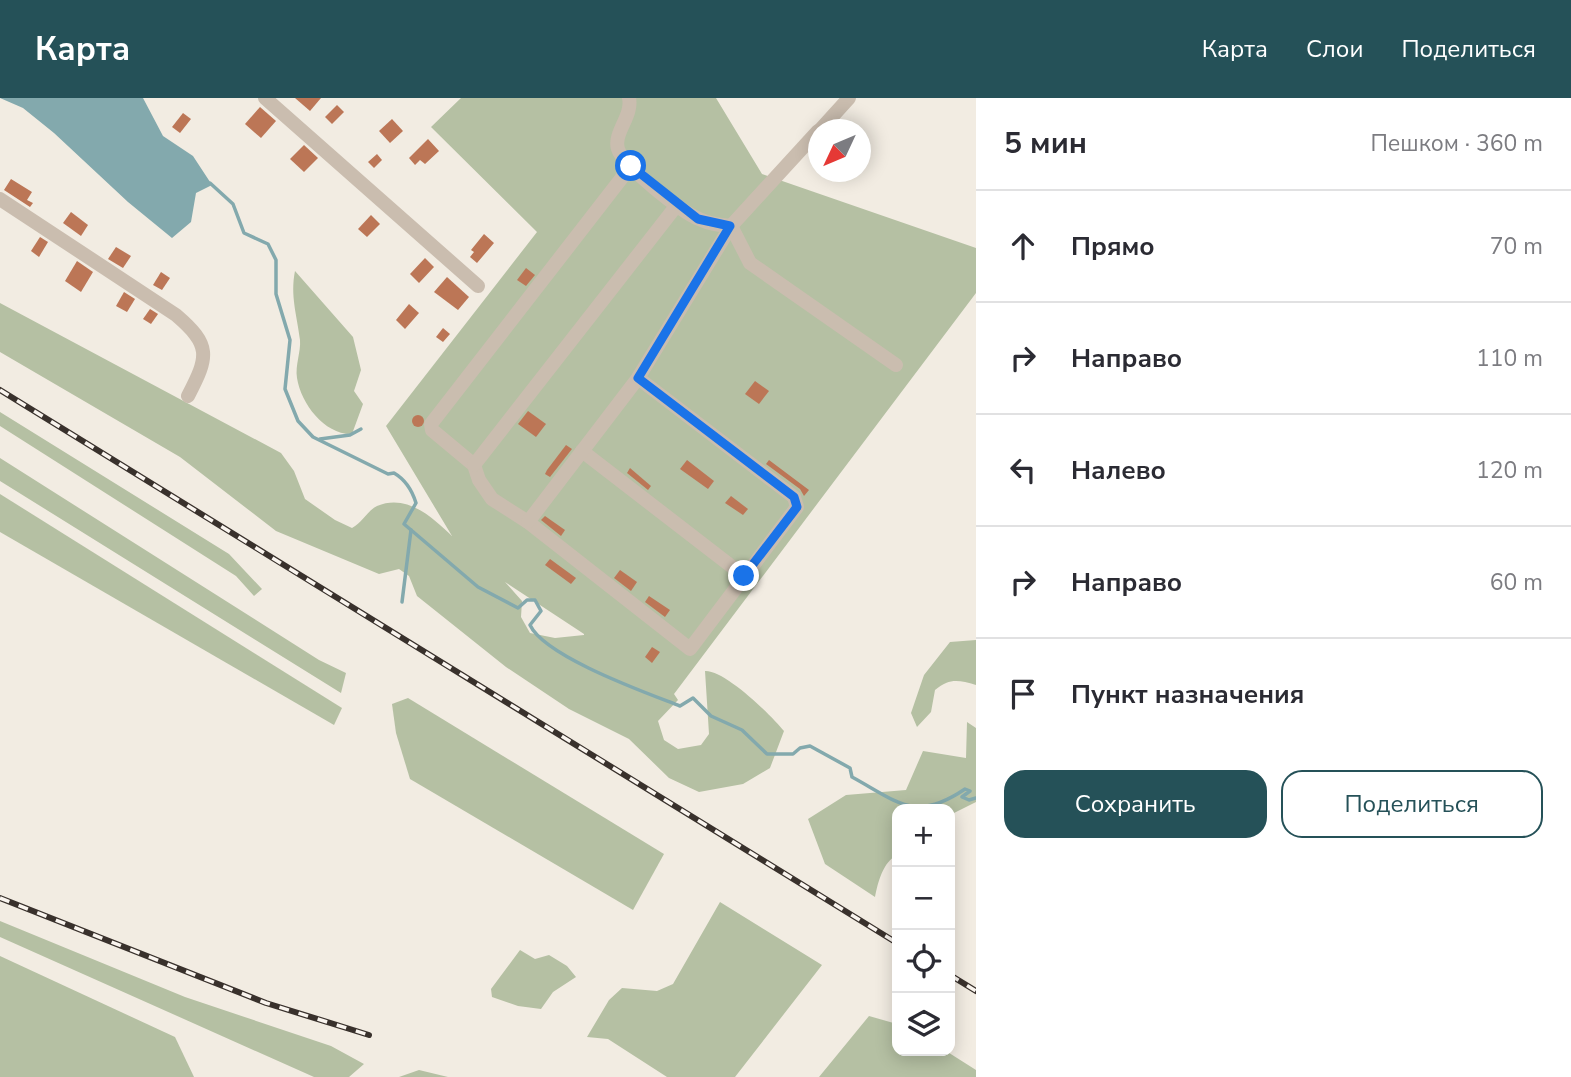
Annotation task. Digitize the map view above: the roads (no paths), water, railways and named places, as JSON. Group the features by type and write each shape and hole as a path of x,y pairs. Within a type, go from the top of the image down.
{"street":[{"path":"265,98 478,286"},
{"path":"629,98 629,114 617,141 618,150 631,166 698,219 730,226 750,262 896,365"},
{"path":"829,119 849,98"},
{"path":"528,522 638,378 730,226 808,142"},
{"path":"631,166 433,418 432,430 474,465 479,480 492,499 528,522 690,649 797,507 794,497 638,378"},
{"path":"0,199 176,315 198,334 203,352 200,373 188,396"},
{"path":"474,465 677,205"},
{"path":"582,451 744,576"}],"water":[{"path":"0,98 143,98 163,136 193,156 212,185 196,193 191,222 172,238 128,202 54,133 23,108"}],"waterway":[{"path":"210,183 233,204 244,233 268,244 276,260 276,294 290,340 285,389 298,421 313,437 402,479 416,503 404,524 478,587 518,608 527,600 535,600 541,611 530,625 539,637 598,673 680,706 693,698 711,716 742,730 767,754 793,754 800,748 810,746 850,768 852,777 907,805 933,805 965,789 970,791 962,797 969,800 976,798"},
{"path":"320,439 350,435 361,429"},
{"path":"402,602 411,530"}],"railway":[{"path":"0,390 892,940"},
{"path":"0,898 266,1003 369,1035"},
{"path":"955,978 976,991"}]}
